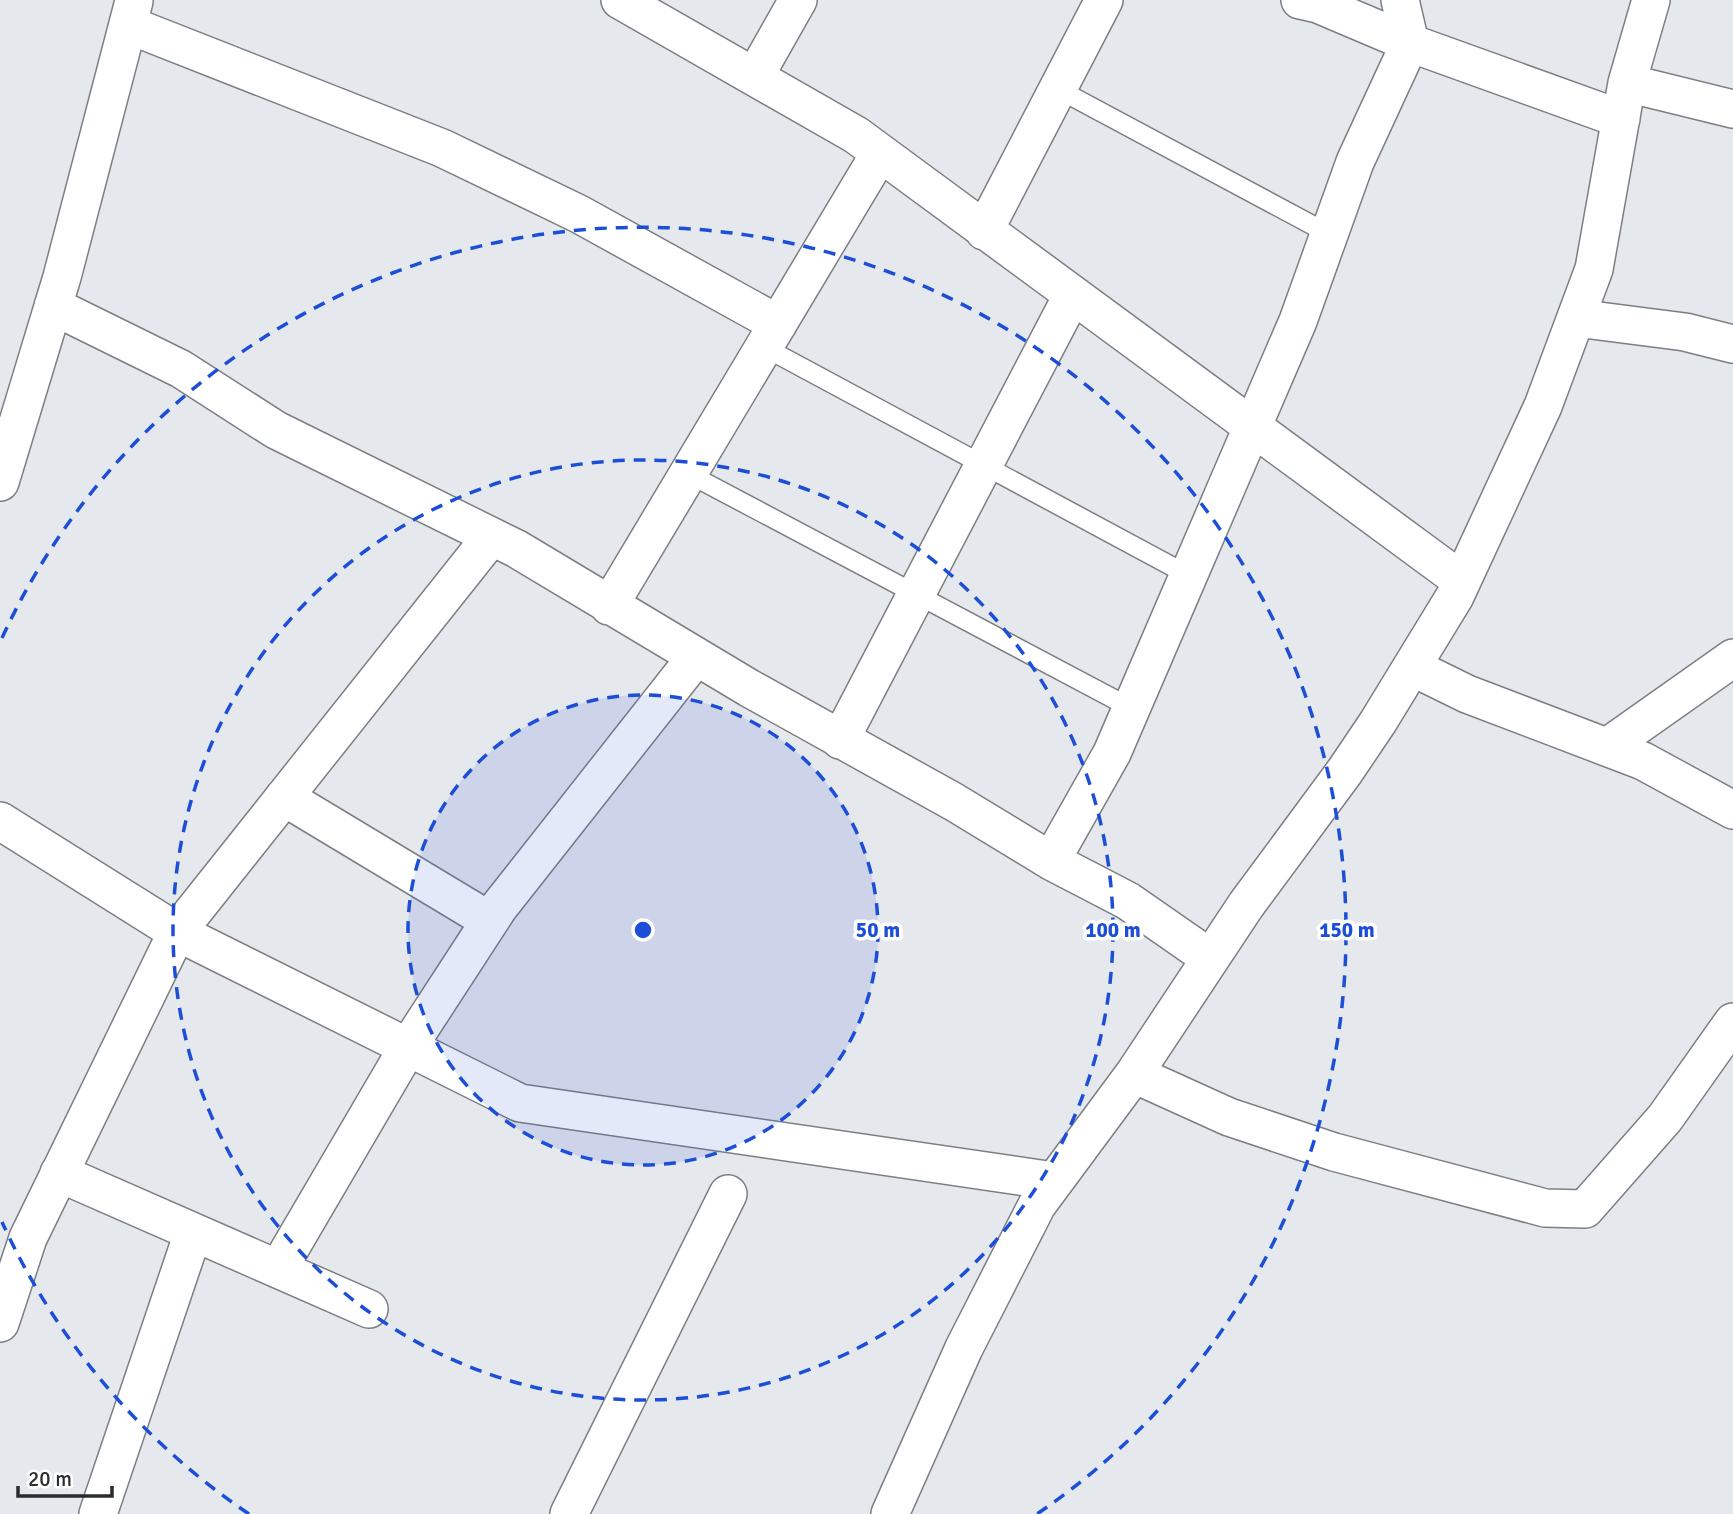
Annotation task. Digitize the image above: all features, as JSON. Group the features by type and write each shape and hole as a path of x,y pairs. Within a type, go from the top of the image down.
{"street":[{"path":"620,0 856,135 1462,581"},
{"path":"755,76 798,0"},
{"path":"984,231 1104,0"},
{"path":"1300,0 1318,4 1410,43 1620,119"},
{"path":"1051,861 1112,753 1297,321 1355,162 1410,43 1400,0"},
{"path":"890,1514 964,1348 1037,1205 1133,1074 1246,905 1352,761 1412,667 1462,581 1543,406 1594,269 1627,83 1651,0"},
{"path":"0,482 53,306 132,12 442,148 579,214 771,335"},
{"path":"1627,83 1733,109"},
{"path":"609,606 880,153"},
{"path":"840,740 1072,296"},
{"path":"53,306 181,369 276,430 517,550 840,740 954,802 1051,861 1128,901 1210,958"},
{"path":"1576,318 1685,332 1733,344"},
{"path":"0,1323 28,1238 177,932 491,537"},
{"path":"278,1269 408,1047 490,920 696,657"},
{"path":"1607,747 1733,658"},
{"path":"1412,667 1467,694 1643,761 1733,810"},
{"path":"284,797 490,920"},
{"path":"0,821 177,932 520,1103 1054,1181"},
{"path":"1133,1074 1229,1117 1334,1152 1545,1208 1586,1209 1665,1118 1733,1022"},
{"path":"60,1173 369,1309"},
{"path":"569,1514 728,1194"},
{"path":"98,1514 193,1233"}],"lane":[{"path":"1058,89 1329,234"},
{"path":"771,335 983,465 1188,575"},
{"path":"689,474 1131,708"}]}
